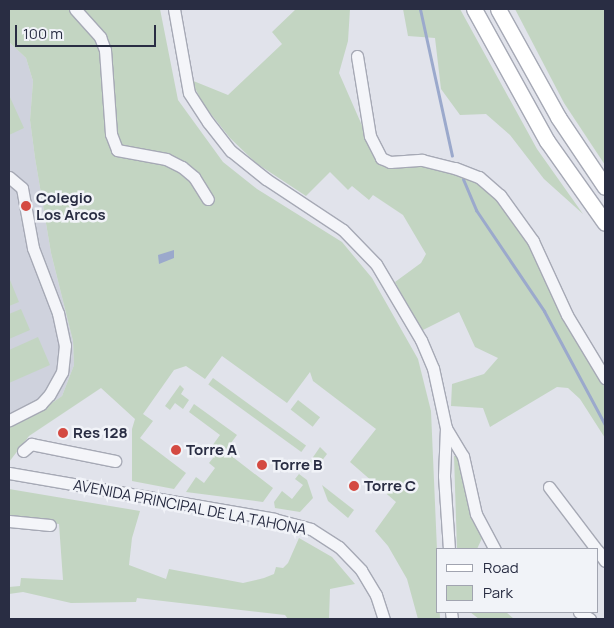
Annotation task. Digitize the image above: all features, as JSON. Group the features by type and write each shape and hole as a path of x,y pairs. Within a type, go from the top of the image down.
{"main road":[{"path":"474,9 547,141 605,223"},
{"path":"498,9 558,117 605,187"}],"street":[{"path":"75,9 100,38 105,50 111,134 117,150 166,159 182,167 194,177 208,199"},
{"path":"174,9 189,93 231,151 266,180 343,230 376,264 424,348 433,368 446,428 444,476 449,548"},
{"path":"357,56 370,136 381,158 390,162 422,160 455,168 478,177 500,196 533,241 568,315 605,378"},
{"path":"9,177 22,188 33,248 58,314 65,345 62,372 50,395 42,404 9,420"},
{"path":"446,428 463,456 476,514 494,548"},
{"path":"23,451 32,444 116,461"},
{"name":"AVENIDA PRINCIPAL DE LA TAHONA","path":"9,473 274,520 312,529 339,547 361,570 376,595 384,619"},
{"path":"548,487 595,548"},
{"path":"9,521 50,525"}],"shaded area":[{"name":"Colegio Los Arcos","path":"9,42 26,58 33,81 30,120 35,158 51,253 73,341 74,365 62,396 39,412 9,426"}],"green space":[{"path":"9,9 160,9 178,100 223,162 257,189 342,242 372,278 418,359 431,411 437,548 436,613 440,613 440,619 418,619 407,579 388,546 375,531 396,502 350,462 376,429 313,381 310,372 287,403 222,356 205,379 186,366 174,370 143,414 153,421 140,438 186,473 174,489 132,481 132,429 135,419 101,388 29,436 9,462 9,426 39,412 62,396 74,365 73,341 51,253 35,158 30,120 33,81 26,58 9,42"},
{"path":"296,9 350,9 348,41 339,73 378,162 422,164 455,172 478,182 500,200 527,239 565,318 605,388 605,438 580,399 568,388 557,387 490,427 483,408 451,406 452,384 484,374 498,358 475,347 459,312 421,331 395,282 421,263 426,254 403,215 373,195 369,200 352,186 348,190 330,172 306,196 256,163 230,138 203,104 191,80 228,95 282,44 272,32"},
{"path":"403,9 460,9 537,149 583,214 544,179 510,135 486,114 460,115 441,89 435,38 408,36"},
{"path":"515,9 605,9 605,165 564,103"},
{"path":"9,95 24,128 9,135"},
{"path":"9,281 19,302 9,306"},
{"path":"21,309 30,330 9,339 9,314"},
{"path":"38,337 50,365 9,383 9,350"},
{"path":"213,378 306,446 301,452 208,384"},
{"path":"180,385 184,389 181,394 189,400 183,409 175,403 170,410 165,406"},
{"path":"298,400 320,417 313,427 291,409"},
{"path":"194,404 237,435 225,451 273,488 263,502 186,492 196,477 204,483 215,468 209,463 213,458 207,453 220,435 189,412"},
{"path":"320,447 327,454 314,471 309,463"},
{"path":"454,456 463,456 484,534 477,548 457,548"},
{"path":"299,474 307,480 313,498 300,512 275,508 274,502 282,491 292,499 303,485 295,479"},
{"path":"322,485 354,510 348,518 328,501"},
{"path":"9,489 140,511 132,538 129,565 166,579 169,569 243,583 264,578 274,574 276,567 283,568 288,563 299,538 332,557 355,584 330,589 329,619 288,619 285,615 137,598 136,602 71,603 23,592 9,594 9,587 20,586 21,578 63,580 59,524 9,518"},
{"path":"471,613 507,613 514,619 479,619"}],"water":[{"path":"174,250 174,258 159,264 158,255"}],"waterway":[{"path":"420,9 452,156"},
{"path":"463,179 476,210 544,311 605,425"}],"place":[{"name":"Colegio Los Arcos","path":"26,206"},
{"name":"Res 128","path":"63,433"},
{"name":"Torre A","path":"176,450"},
{"name":"Torre B","path":"262,465"},
{"name":"Torre C","path":"354,486"}]}
